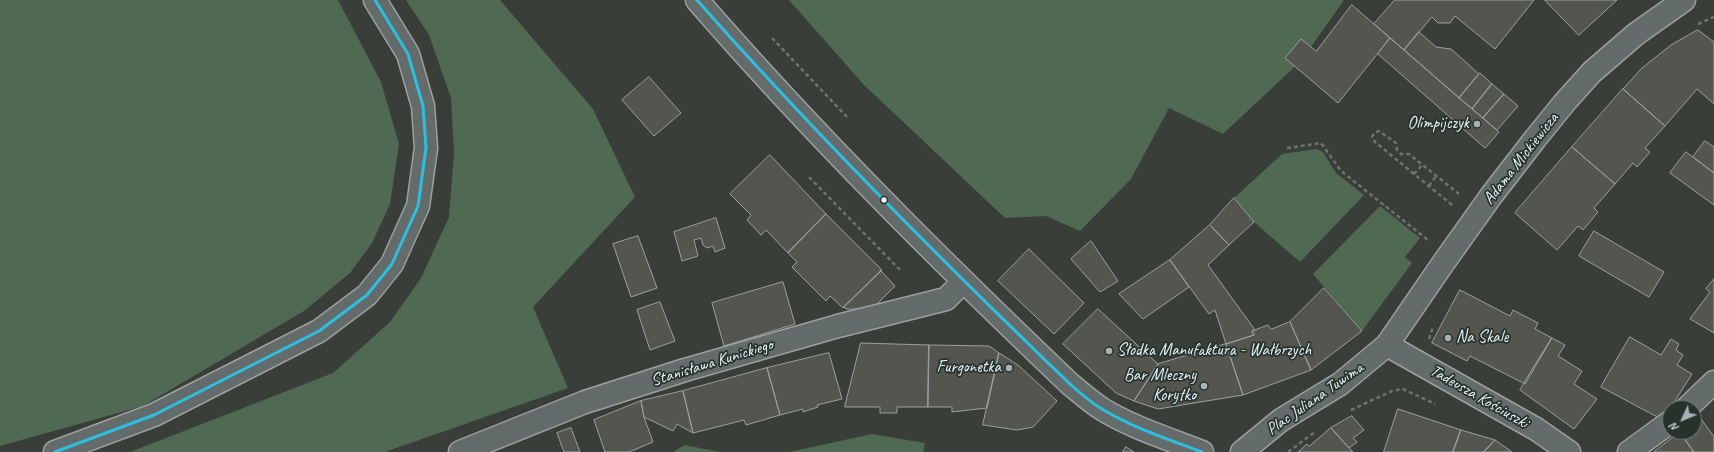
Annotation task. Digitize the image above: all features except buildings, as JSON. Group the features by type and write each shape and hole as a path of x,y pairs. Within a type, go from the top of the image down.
{"street":[{"path":"55,452 154,415 319,332 367,295 392,264 418,206 426,148 423,106 408,54 375,0"},
{"path":"697,0 778,91 963,282 1088,399 1103,410 1144,429 1202,452"},
{"name":"Adama Mickiewicza","path":"1388,345 1491,196 1565,102 1592,72 1636,34 1684,0"},
{"name":"Stanisława Kunickiego","path":"460,452 585,402 685,370 838,326 946,299 963,282"},
{"name":"Tadeusza Kościuszki","path":"1388,345 1536,429 1569,452"},
{"name":"Plac Juliana Tuwima","path":"1242,452 1281,420 1340,384 1388,345"},
{"path":"1695,400 1714,382"},
{"path":"1629,452 1662,428"}],"path":[{"path":"1692,26 1714,17"},
{"path":"772,38 847,117"},
{"path":"1452,205 1375,142 1372,137 1374,133 1379,131 1383,133 1396,143 1397,150 1401,154 1409,154 1460,195"},
{"path":"1287,148 1321,143 1341,171 1428,240"},
{"path":"1392,156 1397,150"},
{"path":"1414,174 1423,164"},
{"path":"1429,186 1436,176"},
{"path":"809,177 902,272"},
{"path":"1403,389 1430,345 1428,342 1433,327"},
{"path":"1350,410 1392,391 1403,389 1439,406"},
{"path":"1288,452 1318,430"}],"green space":[{"path":"0,0 338,0 381,82 399,144 390,204 372,243 350,273 304,311 143,406 0,446"},
{"path":"406,0 500,0 593,109 635,197 533,307 568,388 385,452 130,452 333,373 391,321 421,278 449,217 454,153 451,98 429,35"},
{"path":"789,0 1344,0 1302,60 1223,134 1169,108 1131,179 1080,231 1046,216 1005,218 864,85"},
{"path":"1316,149 1323,152 1336,173 1364,195 1300,262 1254,222 1234,198 1282,154"},
{"path":"1380,206 1420,238 1405,257 1412,263 1362,331 1313,274"},
{"path":"872,434 925,443 923,452 789,452"},
{"path":"685,445 720,452 673,452"}],"transit line":[{"path":"55,452 154,415 319,331 367,295 392,264 418,206 426,148 423,106 408,54 375,0"},
{"path":"697,0 787,99 879,196 974,291 1085,397 1126,422 1202,452"}],"place":[{"name":"Olimpijczyk","path":"1477,124"},
{"name":"Na Skale","path":"1448,338"},
{"name":"Słodka Manufaktura - Wałbrzych","path":"1109,351"},
{"name":"Furgonetka","path":"1009,368"},
{"name":"Bar Mleczny Korytko","path":"1204,386"}]}
